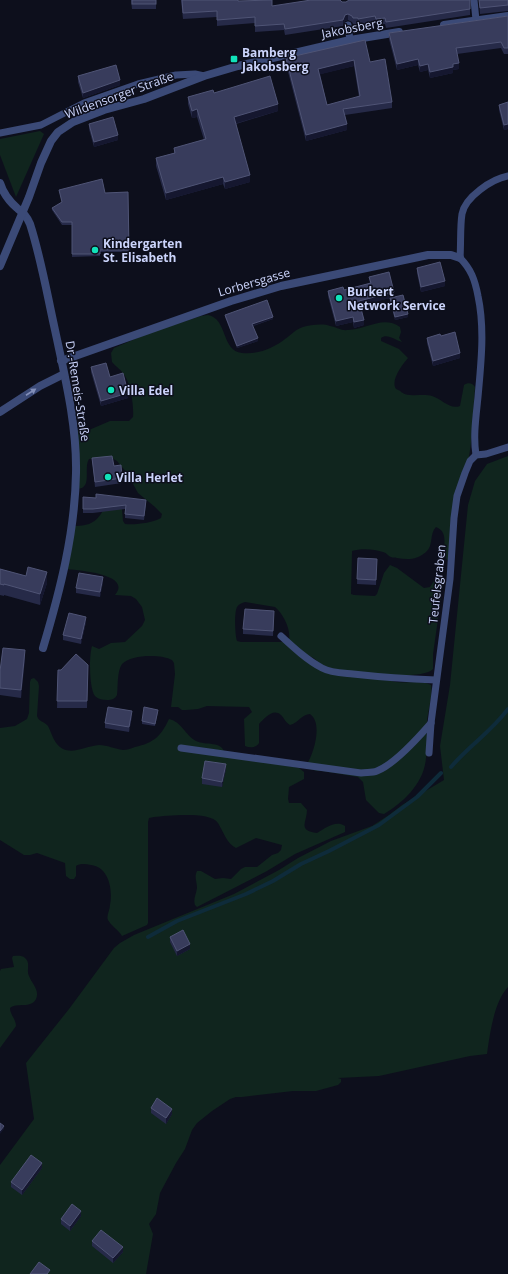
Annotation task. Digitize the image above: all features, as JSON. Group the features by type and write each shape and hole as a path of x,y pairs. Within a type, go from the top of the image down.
{"street":[{"path":"439,26 508,16"},
{"name":"Jakobsberg","path":"204,76 238,66 350,40 409,30"},
{"name":"Wildensorger Straße","path":"0,266 23,212 41,163 51,141 58,132 73,122 104,110 144,99 204,76"},
{"path":"1,187 11,203 23,212"},
{"name":"Dr.-Remeis-Straße","path":"23,212 29,222 43,274 72,416 75,444 76,474 73,521 61,582 43,648"},
{"name":"Lorbersgasse","path":"61,360 231,301 281,286 428,255 451,255 460,258"},
{"path":"0,412 40,386 64,374"}],"lane":[{"path":"474,0 476,20"},
{"path":"348,25 350,40"},
{"path":"0,133 41,125 84,103 138,84 176,75 195,74 204,76"},
{"path":"508,176 501,177 484,186 470,200 462,213 460,258 468,266 476,287 481,309 482,347 474,432 476,455 486,454 508,447"},
{"name":"Teufelsgraben","path":"429,753 436,680 450,579 457,496 470,461 476,455"},
{"path":"281,636 299,652 324,669 333,672 436,680"},
{"path":"181,748 361,773 376,771 390,763 417,739 431,723"}],"green space":[{"path":"40,131 44,134 16,197 0,155 0,139"},
{"path":"208,315 219,322 231,347 235,351 242,353 254,353 271,348 303,327 324,325 346,330 387,322 400,327 401,332 399,338 402,342 386,336 381,338 381,341 399,349 408,358 400,368 396,377 396,389 407,395 427,395 436,397 453,407 456,407 460,406 464,385 470,383 475,387 469,457 463,472 449,559 447,560 445,556 443,533 436,527 430,546 423,555 416,558 405,559 390,557 384,552 372,550 360,549 352,551 351,594 354,595 375,596 384,573 390,565 397,568 424,588 430,587 436,578 444,577 433,654 433,669 426,673 414,675 381,675 326,667 313,657 308,656 324,672 389,680 394,682 421,682 431,685 431,698 427,721 427,753 421,776 417,784 406,798 384,814 379,813 366,800 363,782 358,777 310,769 307,764 312,753 317,731 314,718 310,714 305,715 290,725 278,713 272,713 259,724 258,745 253,747 245,746 244,719 252,712 249,707 207,706 198,709 182,710 178,707 171,707 175,674 174,663 172,660 167,658 154,656 132,658 122,664 118,675 117,695 113,699 99,699 93,692 90,672 92,646 99,649 111,643 125,642 142,626 145,620 142,607 136,599 131,596 115,595 119,588 116,582 110,578 101,574 66,569 74,526 94,522 106,505 122,509 123,521 125,524 139,524 153,521 161,518 162,514 138,493 127,473 117,461 110,457 89,459 87,463 85,486 77,489 75,430 89,430 110,421 129,421 133,417 132,396 129,385 122,372 112,362 111,353 114,348 149,333","holes":["245,602 275,607 286,622 289,632 289,641 237,641 235,619 236,610 239,605"]},
{"path":"508,456 508,987 503,993 496,1009 487,1054 470,1056 379,1076 338,1078 341,1079 341,1082 338,1085 316,1091 293,1091 236,1097 230,1099 197,1123 192,1130 185,1149 160,1193 156,1214 149,1224 153,1234 146,1274 0,1274 0,1165 34,1119 26,1063 69,1009 114,948 134,935 234,894 331,841 372,826 402,805 444,780 440,746 450,685 468,505 475,481 487,464"},
{"path":"34,678 38,682 39,686 37,716 48,726 55,742 63,749 72,751 99,745 123,750 129,749 152,741 156,738 163,730 169,719 177,723 196,741 217,745 221,747 225,754 299,768 304,772 304,779 289,787 288,799 289,803 301,803 307,810 304,825 305,828 311,832 317,833 331,825 341,824 345,826 345,832 295,854 267,871 197,907 194,901 197,888 197,871 201,871 215,879 231,879 241,869 245,867 257,867 272,855 278,853 281,850 282,845 256,838 236,848 228,840 218,823 213,819 206,817 178,815 149,818 148,923 147,925 122,936 119,931 109,922 108,915 111,893 108,880 102,870 91,865 79,864 76,866 76,876 74,879 70,879 66,876 65,863 37,853 24,855 0,840 0,728 15,726 27,719 29,713 30,682 31,679"},
{"path":"13,956 22,956 27,960 28,974 36,990 37,996 31,1004 16,1005 10,1008 16,1026 0,1048 0,971 1,969 14,967"}],"building":[{"path":"132,0 156,0 156,4 132,4"},
{"path":"182,0 272,0 272,6 311,0 340,0 342,2 346,2 349,0 470,0 470,9 386,22 385,18 376,19 375,16 358,19 353,18 348,14 345,15 343,20 285,29 284,24 255,26 255,17 217,20 217,11 183,13"},
{"path":"479,0 508,0 508,5 480,8"},
{"path":"508,16 508,48 504,48 501,42 456,48 459,63 453,64 453,67 430,72 428,64 420,66 418,59 397,64 389,33"},
{"path":"365,40 370,62 385,59 392,102 343,109 347,124 306,135 286,58","holes":["354,60 360,96 327,105 318,69"]},
{"path":"116,65 120,80 83,93 78,76"},
{"path":"270,76 278,104 234,117 250,175 225,182 223,177 166,193 156,158 175,153 174,148 206,139 197,109 192,111 188,97 213,90 214,93"},
{"path":"508,102 508,124 504,125 499,105"},
{"path":"113,117 118,135 94,142 89,124"},
{"path":"102,179 105,193 128,192 129,250 100,250 100,254 72,254 72,222 62,222 52,208 62,202 59,190"},
{"path":"440,262 445,281 421,287 417,268"},
{"path":"389,272 394,292 359,301 364,320 354,322 353,317 336,321 328,291 343,287 344,290 371,283 369,277"},
{"path":"403,295 408,314 395,317 390,298"},
{"path":"267,300 273,317 252,324 258,338 237,346 225,315"},
{"path":"455,332 460,353 433,361 427,338"},
{"name":"Villa Edel","path":"106,363 110,377 123,373 128,393 101,401 91,367"},
{"path":"112,456 114,466 121,465 122,478 95,482 92,458"},
{"path":"96,494 146,500 144,516 125,514 126,505 83,509 83,497 96,498"},
{"path":"358,558 377,559 376,580 357,579"},
{"path":"28,567 47,572 40,594 0,584 0,569 26,576"},
{"path":"79,573 103,577 100,592 76,588"},
{"path":"245,609 274,611 273,631 243,629"},
{"path":"69,613 86,617 81,639 63,635"},
{"path":"3,648 25,650 21,690 0,688 0,671"},
{"path":"76,654 88,665 87,701 57,701 58,670 61,670"},
{"path":"108,707 132,711 129,727 105,723"},
{"path":"144,707 158,710 155,724 142,721"},
{"path":"205,761 226,764 222,782 202,778"},
{"path":"183,930 190,944 177,951 170,937"},
{"path":"157,1098 172,1109 166,1118 151,1108"},
{"path":"0,1123 4,1126 0,1131"},
{"path":"31,1155 42,1163 22,1190 11,1182"},
{"path":"72,1204 81,1211 70,1226 61,1219"},
{"path":"101,1230 123,1247 113,1258 92,1241"},
{"path":"39,1262 50,1270 47,1274 30,1274"}],"waterway":[{"path":"451,767 502,717 508,709"},
{"path":"148,937 177,921 246,894 273,881 301,864 379,825 417,797 441,773"}],"place":[{"name":"Bamberg Jakobsberg","path":"234,59"},
{"name":"Kindergarten St. Elisabeth","path":"95,250"},
{"name":"Burkert Network Service","path":"339,298"},
{"name":"Villa Edel","path":"111,390"},
{"name":"Villa Herlet","path":"108,477"}]}
